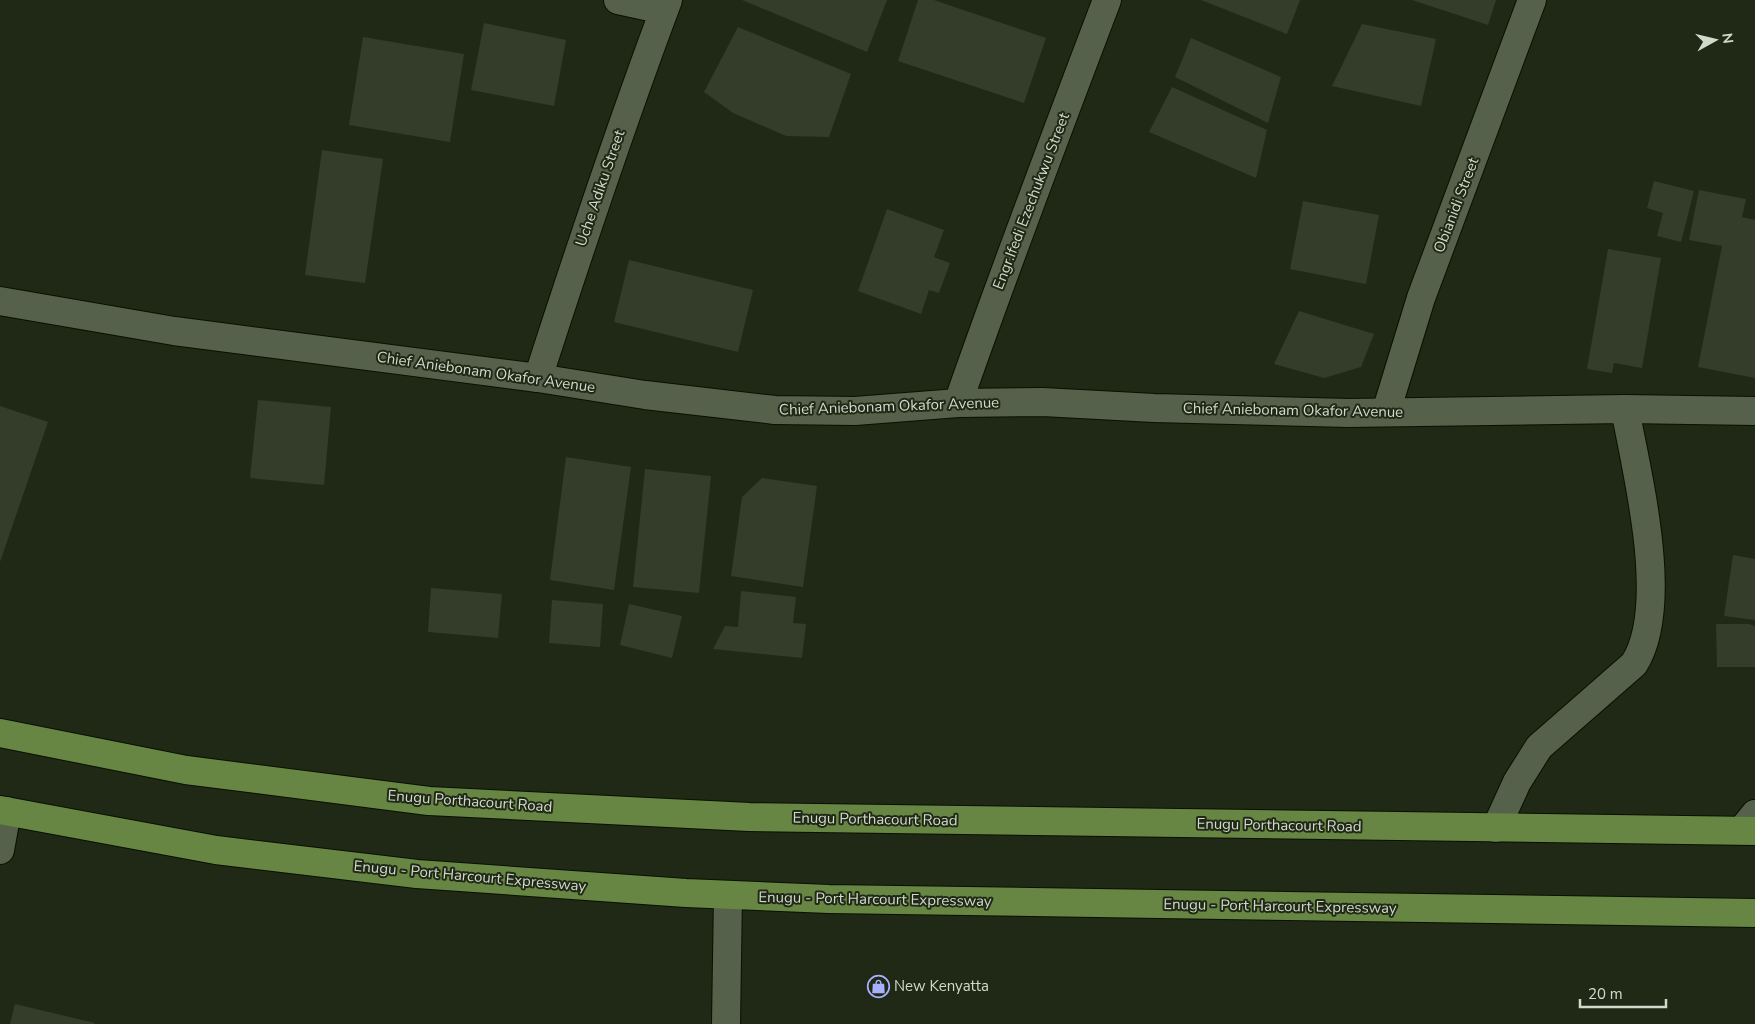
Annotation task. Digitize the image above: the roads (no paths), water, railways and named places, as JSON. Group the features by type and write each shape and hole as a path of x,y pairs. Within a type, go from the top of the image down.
{"highway":[{"name":"Enugu Porthacourt Road","path":"0,733 186,770 429,801 749,817 1496,828 1751,825"},
{"name":"Enugu - Port Harcourt Expressway","path":"3,811 216,850 417,874 728,895 829,899 1755,913"}],"street":[{"path":"618,0 666,5"},
{"name":"Engr.Ifedi Ezechukwu Street","path":"958,403 1022,222 1108,0"},
{"name":"Obianidi Street","path":"1386,412 1421,298 1532,0"},
{"name":"Uche Adiku Street","path":"538,378 599,191 666,5"},
{"name":"Chief Aniebonam Okafor Avenue","path":"0,301 174,331 538,378 645,395 775,410 855,411 958,403 1043,402 1174,408 1386,412 1625,409 1755,411"},
{"path":"1496,828 1517,782 1539,747 1634,664 1643,647 1649,616 1651,564 1646,522 1625,409"},
{"path":"0,850 3,811"},
{"path":"726,1024 728,895"}],"place":[{"name":"New Kenyatta","path":"878,986"}]}
